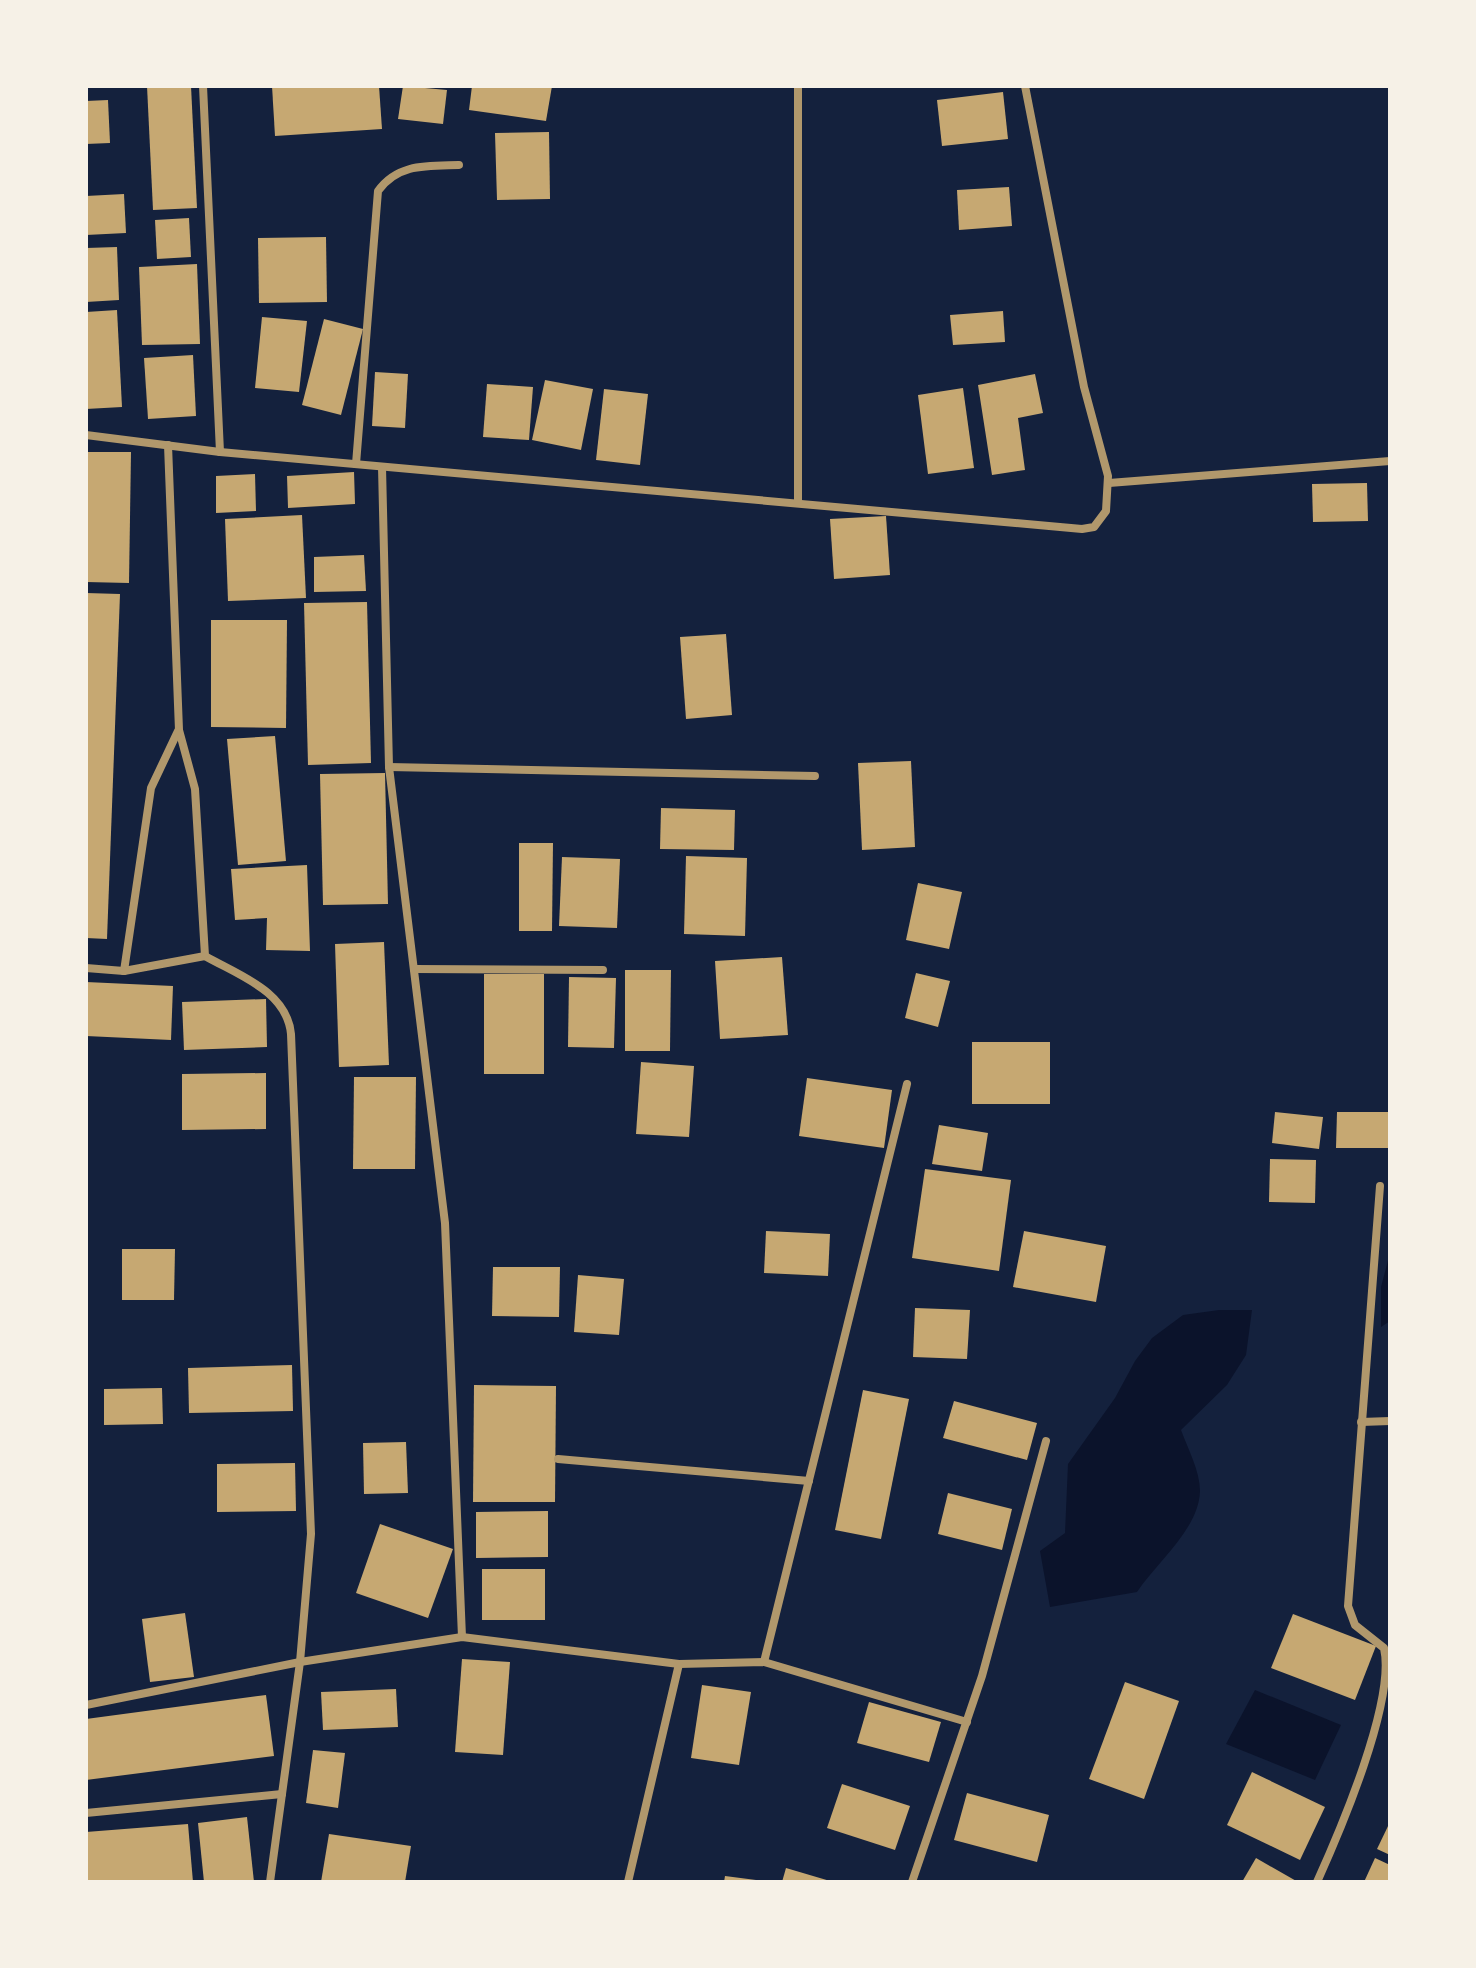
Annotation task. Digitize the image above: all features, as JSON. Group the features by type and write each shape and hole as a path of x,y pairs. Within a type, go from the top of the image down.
{"street":[{"path":"203,86 220,452"},
{"path":"798,86 798,502"},
{"path":"86,435 220,452 382,467 1082,529 1094,527 1104,518 1109,483 1084,387 1025,86"},
{"path":"356,464 378,191 388,178 414,166 459,165"},
{"path":"168,445 179,730 195,789 205,956"},
{"path":"1109,483 1390,461"},
{"path":"382,467 389,767 445,1223 462,1637"},
{"path":"124,971 151,788 179,730"},
{"path":"389,767 815,776"},
{"path":"86,968 124,971 205,956 269,994 290,1019 311,1534 300,1662 270,1882"},
{"path":"414,969 603,970"},
{"path":"764,1662 907,1084"},
{"path":"1317,1882 1344,1824 1386,1667 1384,1648 1355,1625 1348,1606 1380,1186"},
{"path":"1361,1422 1390,1421"},
{"path":"912,1882 967,1722 1046,1441"},
{"path":"558,1459 809,1481"},
{"path":"86,1705 300,1662 462,1637 679,1664 764,1662 967,1722"},
{"path":"628,1882 679,1664"},
{"path":"86,1813 282,1794"}],"water":[{"path":"1390,1253 1390,1321 1381,1327 1381,1287"},
{"path":"1252,1310 1246,1355 1227,1385 1181,1430 1199,1483 1198,1505 1193,1519 1137,1592 1050,1607 1040,1551 1065,1533 1068,1464 1115,1398 1152,1338 1183,1315"},
{"path":"1255,1690 1341,1725 1315,1780 1226,1744"}],"building":[{"path":"147,86 191,86 197,208 153,210"},
{"path":"272,86 379,86 382,129 275,136"},
{"path":"403,86 447,90 443,124 398,119"},
{"path":"472,86 552,86 546,121 469,110"},
{"path":"1003,92 1008,139 942,146 937,100"},
{"path":"108,100 110,143 86,144 86,101"},
{"path":"549,132 550,199 497,200 495,133"},
{"path":"1009,187 1012,226 959,230 957,190"},
{"path":"124,194 126,233 86,235 86,196"},
{"path":"189,218 191,257 157,259 155,220"},
{"path":"326,237 327,302 259,303 258,238"},
{"path":"117,247 119,300 86,302 86,248"},
{"path":"197,264 200,344 142,345 139,267"},
{"path":"117,310 122,407 86,409 86,312"},
{"path":"1003,311 1005,342 953,345 950,315"},
{"path":"262,317 307,321 299,392 255,388"},
{"path":"324,319 363,329 341,415 302,405"},
{"path":"193,355 196,416 148,419 144,358"},
{"path":"375,372 408,374 405,428 372,426"},
{"path":"1035,374 1043,413 1018,418 1025,470 992,475 978,385"},
{"path":"545,380 593,389 581,450 532,440"},
{"path":"487,384 533,387 529,440 483,437"},
{"path":"963,388 974,468 928,474 918,395"},
{"path":"604,389 648,394 640,465 596,460"},
{"path":"86,452 131,452 129,583 86,582"},
{"path":"354,472 355,504 288,508 287,476"},
{"path":"255,474 256,511 216,513 216,476"},
{"path":"1367,483 1368,521 1313,522 1312,484"},
{"path":"302,515 306,598 228,601 225,519"},
{"path":"886,516 890,575 834,579 830,519"},
{"path":"364,555 366,591 314,592 314,557"},
{"path":"86,593 120,594 107,939 86,938"},
{"path":"367,602 371,763 308,765 304,603"},
{"path":"211,620 287,620 286,728 211,727"},
{"path":"726,634 732,715 686,719 680,637"},
{"path":"275,736 286,861 238,865 227,739"},
{"path":"911,761 915,847 862,850 858,763"},
{"path":"385,773 388,904 323,905 320,774"},
{"path":"661,808 735,810 734,850 660,849"},
{"path":"519,843 553,843 552,931 519,931"},
{"path":"686,856 747,858 745,936 684,934"},
{"path":"562,857 620,859 617,928 559,926"},
{"path":"307,865 310,951 266,950 267,918 235,920 231,869"},
{"path":"918,883 962,892 949,949 906,940"},
{"path":"384,942 389,1065 339,1067 335,944"},
{"path":"782,957 788,1035 720,1039 715,961"},
{"path":"625,970 671,970 670,1051 625,1051"},
{"path":"916,973 950,981 938,1027 905,1018"},
{"path":"484,974 544,974 544,1074 484,1074"},
{"path":"569,977 616,978 614,1048 568,1047"},
{"path":"86,982 173,986 171,1040 86,1036"},
{"path":"266,999 267,1047 184,1050 182,1002"},
{"path":"972,1042 1050,1042 1050,1104 972,1104"},
{"path":"641,1062 694,1066 689,1137 636,1134"},
{"path":"266,1073 266,1129 182,1130 182,1074"},
{"path":"354,1077 416,1077 415,1169 353,1169"},
{"path":"807,1078 892,1090 884,1148 799,1136"},
{"path":"1275,1112 1323,1117 1319,1149 1272,1143"},
{"path":"1337,1112 1390,1112 1390,1148 1336,1148"},
{"path":"939,1125 988,1133 982,1171 932,1164"},
{"path":"1270,1159 1316,1160 1315,1203 1269,1202"},
{"path":"925,1169 1011,1180 999,1271 912,1258"},
{"path":"766,1231 830,1234 828,1276 764,1273"},
{"path":"1024,1231 1106,1246 1096,1302 1013,1287"},
{"path":"122,1249 175,1249 174,1300 122,1300"},
{"path":"493,1267 560,1267 559,1317 492,1316"},
{"path":"578,1275 624,1279 619,1335 574,1332"},
{"path":"915,1308 970,1310 967,1359 913,1357"},
{"path":"292,1365 293,1411 189,1413 188,1368"},
{"path":"474,1385 556,1386 555,1502 473,1502"},
{"path":"162,1388 163,1424 104,1425 104,1389"},
{"path":"863,1390 909,1399 881,1539 835,1530"},
{"path":"954,1401 1037,1423 1027,1460 943,1438"},
{"path":"406,1442 408,1493 364,1494 363,1443"},
{"path":"295,1463 296,1511 217,1512 217,1464"},
{"path":"948,1493 1012,1509 1002,1550 938,1534"},
{"path":"548,1511 548,1557 476,1558 476,1512"},
{"path":"380,1524 453,1549 428,1618 356,1593"},
{"path":"482,1569 545,1569 545,1620 482,1620"},
{"path":"185,1613 194,1677 150,1682 142,1619"},
{"path":"1293,1614 1376,1646 1355,1700 1271,1668"},
{"path":"462,1659 510,1662 503,1755 455,1752"},
{"path":"1125,1682 1179,1701 1144,1799 1089,1779"},
{"path":"702,1685 751,1692 739,1765 691,1758"},
{"path":"396,1689 398,1727 323,1730 321,1692"},
{"path":"266,1695 274,1756 86,1780 86,1719"},
{"path":"869,1702 941,1722 929,1762 857,1743"},
{"path":"313,1750 345,1753 338,1808 306,1803"},
{"path":"1252,1772 1325,1807 1300,1860 1227,1825"},
{"path":"842,1784 910,1806 895,1850 827,1828"},
{"path":"967,1793 1049,1815 1037,1862 954,1840"},
{"path":"247,1817 254,1882 204,1882 198,1823"},
{"path":"1390,1822 1390,1855 1377,1849"},
{"path":"188,1824 193,1882 86,1882 86,1832"},
{"path":"329,1834 411,1846 405,1882 321,1882"},
{"path":"1256,1858 1298,1882 1242,1882"},
{"path":"1375,1858 1390,1865 1390,1882 1364,1882"},
{"path":"786,1868 830,1881 782,1882"},
{"path":"725,1876 756,1880 756,1882 724,1882"}]}
